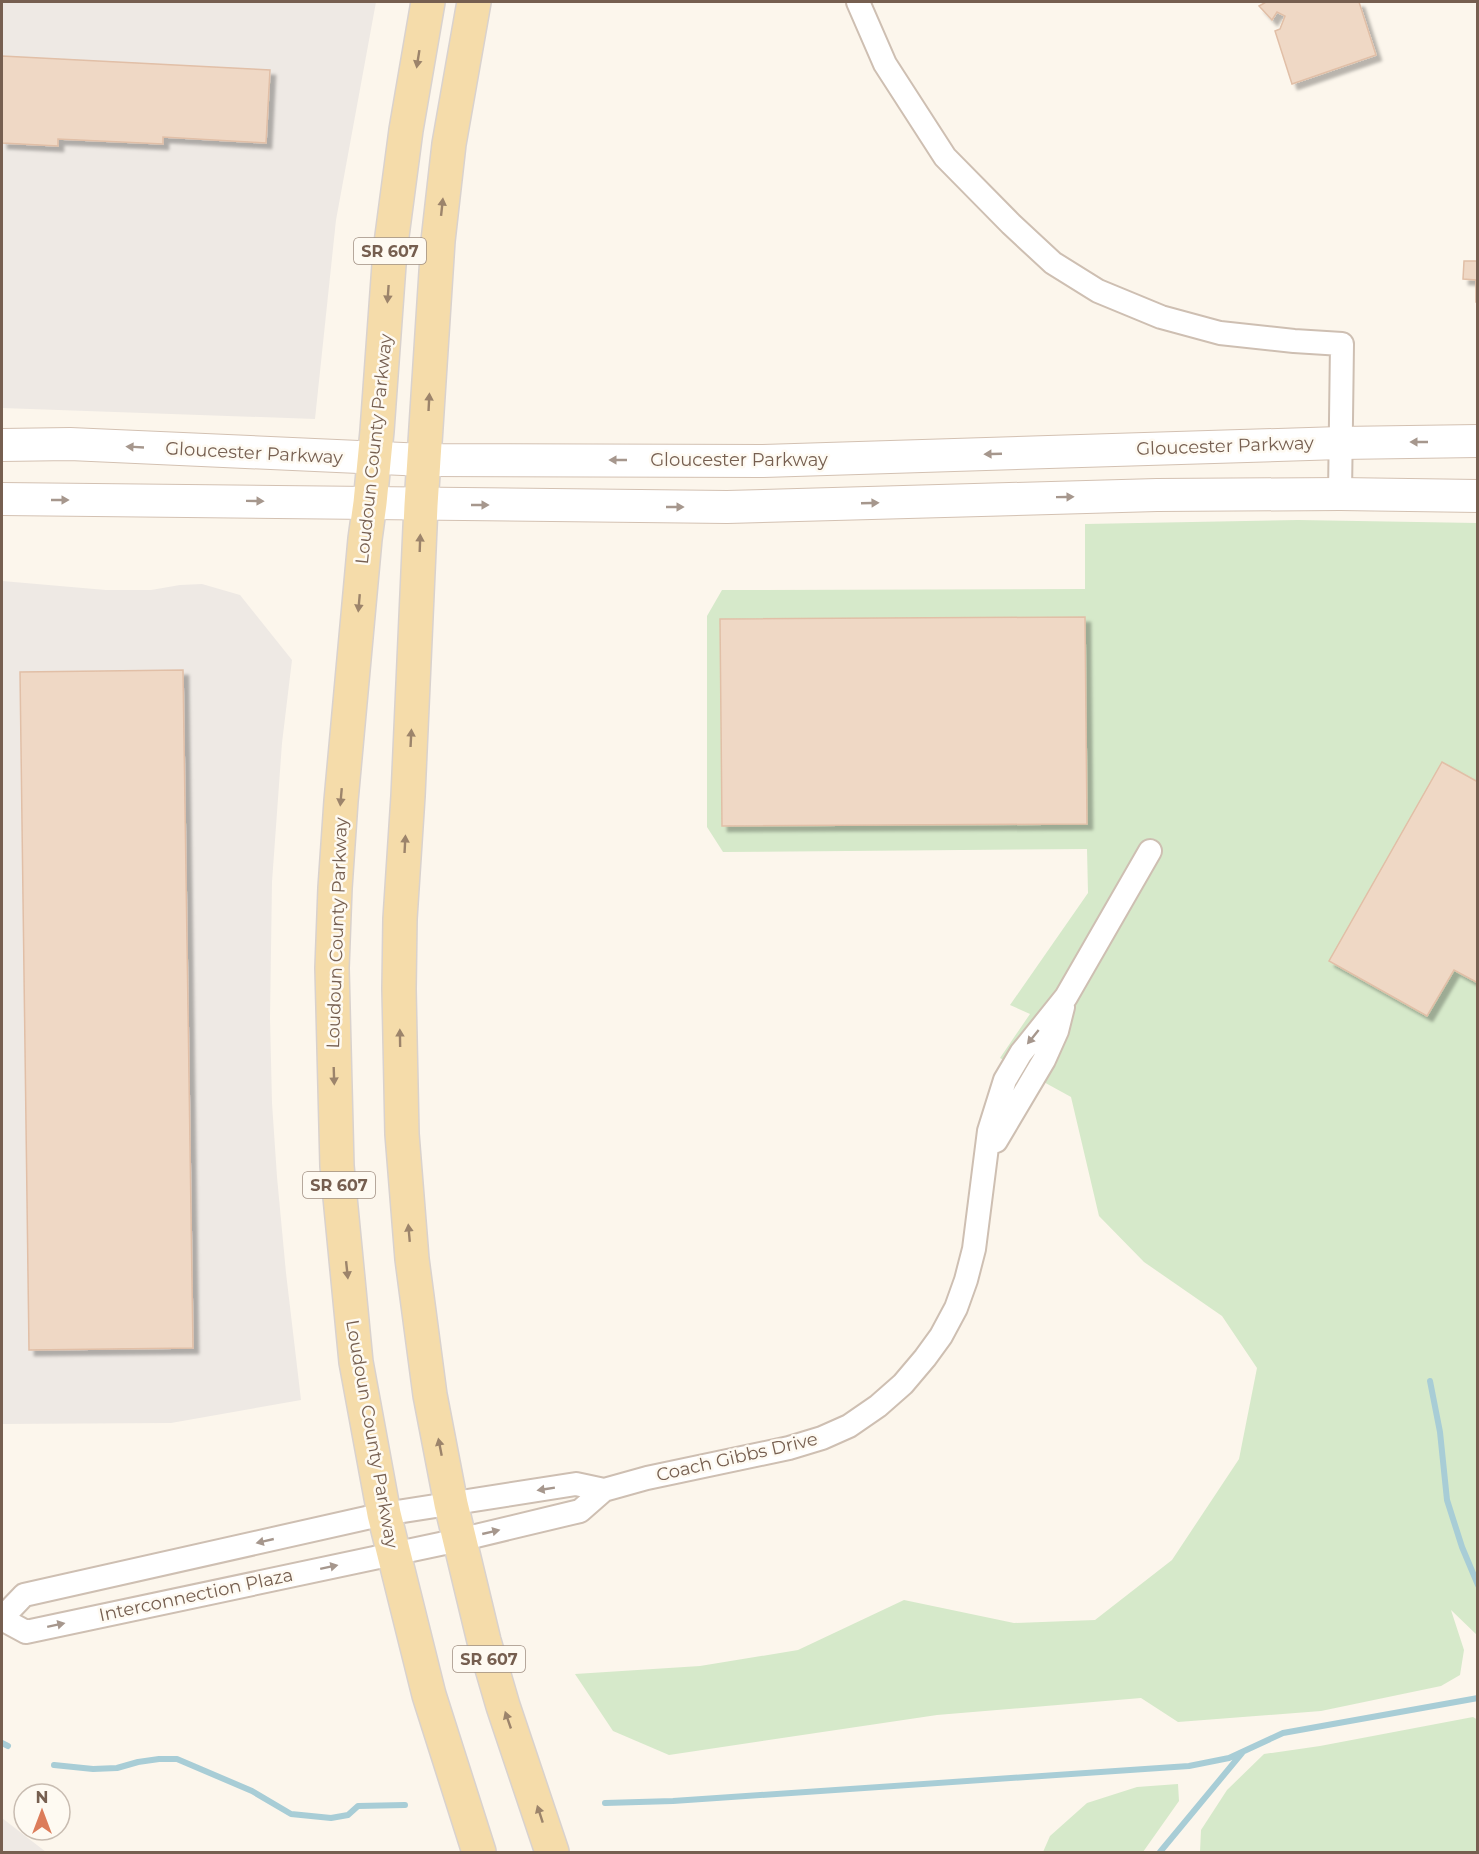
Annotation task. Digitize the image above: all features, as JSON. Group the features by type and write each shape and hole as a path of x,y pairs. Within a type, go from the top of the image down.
{"main road":[{"name":"Loudoun County Parkway","path":"428,2 406,130 390,251 384,354 341,801 332,968 333,1063 337,1166 356,1362 384,1514 429,1695 479,1852"},
{"name":"SR 607","path":"474,2 449,144 438,241 421,505 400,919 402,1134 413,1270 430,1395 451,1504 484,1641 503,1706 552,1852"},
{"name":"Gloucester Parkway","path":"2,445 70,444 425,460 763,461 1340,443 1478,441"},
{"path":"2,499 727,507 1157,495 1478,496"}],"street":[{"path":"858,2 885,64 945,157 1053,263 1098,291 1161,316 1220,333 1342,344 1340,494"},
{"name":"Coach Gibbs Drive","path":"393,1553 580,1511 604,1490 647,1478 789,1448 822,1438 840,1430 878,1406 903,1384 926,1358 956,1308 974,1249 985,1163 1006,1122 1044,1060 1057,1031 1066,997 1150,851"},
{"name":"Coach Gibbs Drive","path":"384,1514 576,1484 604,1490"},
{"name":"Interconnection Plaza","path":"384,1514 24,1595 2,1618 27,1632 393,1553"}],"shaded area":[{"path":"2,2 376,2 336,220 315,419 2,408"},
{"path":"2,581 106,590 151,590 202,584 240,595 292,660 282,743 272,882 270,1018 277,1177 301,1400 171,1423 2,1424"},
{"path":"2,1818 12,1826 12,1842 33,1842 46,1852 2,1852"}],"green space":[{"path":"1298,520 1477,523 1478,1636 1451,1610 1464,1650 1460,1675 1441,1686 1321,1711 1178,1722 1141,1698 937,1715 669,1755 613,1731 575,1674 700,1666 798,1650 904,1600 1014,1623 1095,1620 1172,1560 1239,1459 1257,1368 1222,1316 1144,1262 1099,1216 1071,1097 1000,1058 1030,1014 1010,1005 1088,893 1087,849 723,852 707,827 707,616 722,590 1085,589 1085,524"},
{"path":"1473,1717 1478,1720 1477,1852 1200,1852 1201,1830 1227,1790 1264,1754 1320,1746"},
{"path":"1178,1784 1179,1801 1143,1852 1043,1852 1050,1836 1087,1803 1137,1787"}],"building":[{"path":"1266,2 1359,2 1376,55 1292,84 1275,31 1280,29 1285,16 1277,12 1272,20 1259,6"},
{"path":"2,56 270,70 266,143 163,137 163,144 58,139 58,146 2,143"},
{"path":"1477,217 1478,302 1476,302 1476,280 1463,279 1464,261 1477,261"},
{"path":"1085,617 1087,824 722,826 720,619"},
{"path":"183,670 193,1348 29,1350 20,672"},
{"path":"1442,762 1478,782 1478,983 1454,970 1427,1016 1329,961"}],"waterway":[{"path":"1430,1381 1440,1432 1447,1500 1462,1547 1478,1585"},
{"path":"605,1803 673,1801 1189,1766 1229,1758 1283,1733 1478,1698"},
{"path":"2,1743 8,1746"},
{"path":"1160,1852 1242,1753"},
{"path":"54,1765 93,1769 117,1768 138,1762 177,1759 252,1791 291,1814 331,1818 348,1815 358,1806 405,1805"}]}
